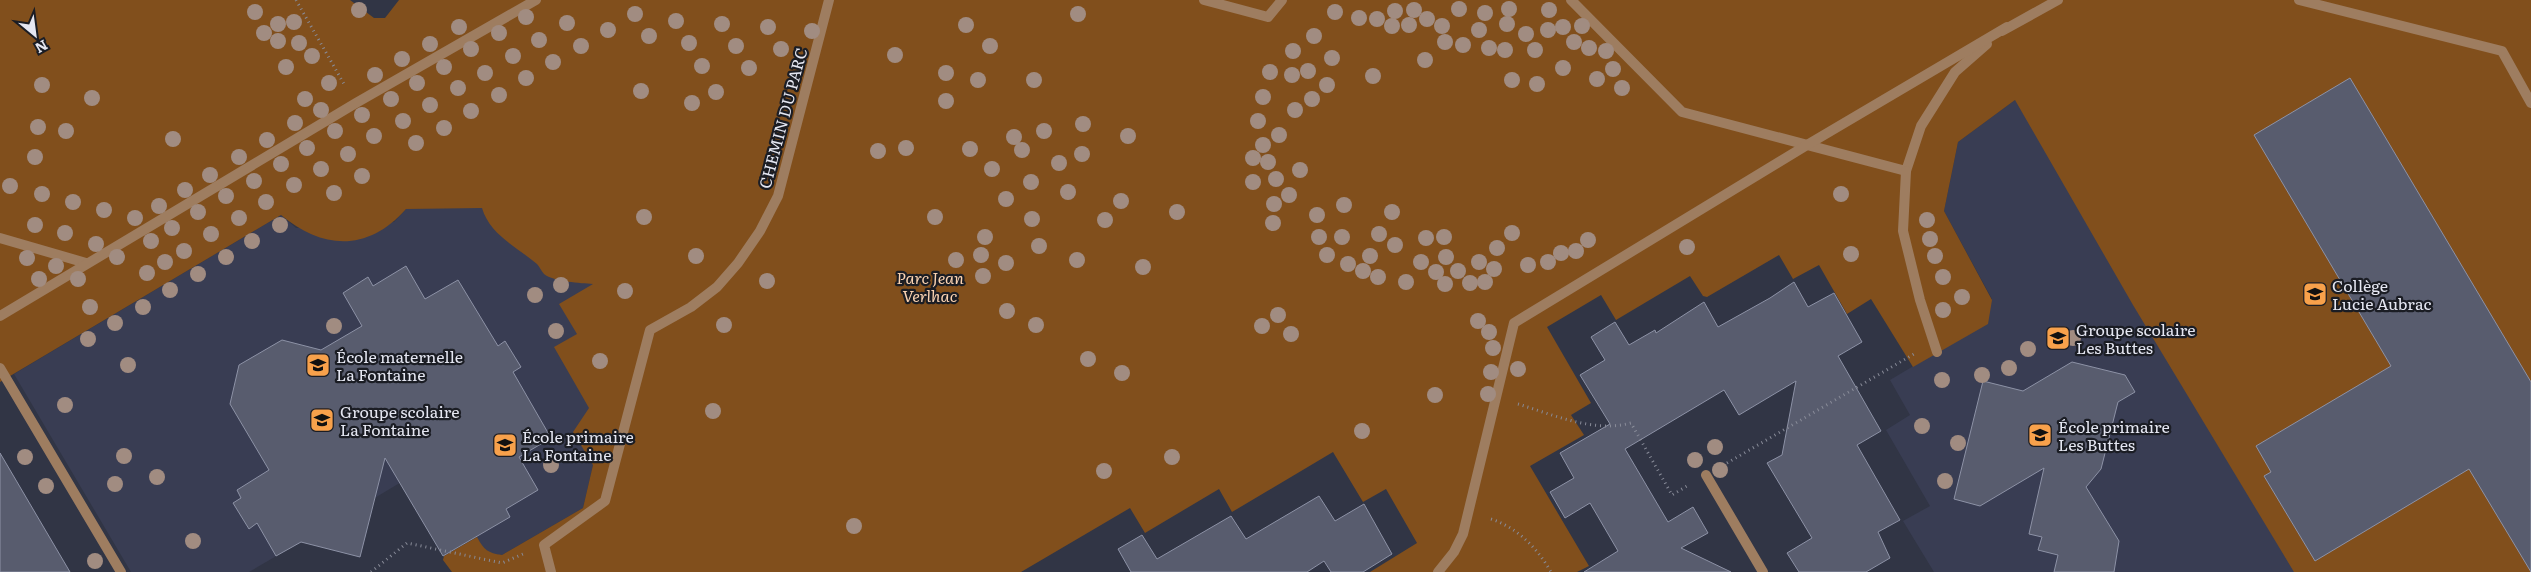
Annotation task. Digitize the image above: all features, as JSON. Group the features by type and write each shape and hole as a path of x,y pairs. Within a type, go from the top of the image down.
{"street":[{"path":"0,316 356,103 536,0"},
{"name":"CHEMIN DU PARC","path":"544,545 604,501 650,330 692,307 717,287 738,263 760,231 778,196 829,0"},
{"path":"1204,0 1268,17 1282,0"},
{"path":"1571,0 1682,112 1906,171"},
{"path":"1438,572 1454,552 1463,534 1514,323 1807,145 2007,27 2058,0"},
{"path":"2299,0 2502,51 2531,103"},
{"path":"1937,352 1903,231 1906,171 1921,126 1955,72 2007,27"},
{"path":"0,238 86,263"},
{"path":"0,368 120,572"},
{"path":"1706,475 1763,572"},
{"path":"544,545 551,572"}],"path":[{"path":"296,0 316,38 356,103"},
{"path":"1496,398 1593,426 1617,427 1631,423 1672,495 1934,342"},
{"path":"1469,511 1504,524 1524,538 1543,558 1551,572"},
{"path":"371,572 407,543 502,563 544,545"}],"shaded area":[{"name":"Groupe scolaire Les Buttes","path":"2015,100 2531,572 1934,572 1903,521 1930,506 1886,430 1910,415 1890,380 1937,352 1992,299 1944,211 1958,142"},
{"name":"Groupe scolaire La Fontaine","path":"482,208 611,282 593,465 583,508 502,555 491,554 484,550 457,505 408,478 368,502 372,511 362,550 353,555 313,545 309,537 249,572 131,572 14,374 281,215 296,228 394,222 406,209"}],"green space":[{"name":"Parc Jean Verlhac","path":"0,0 350,0 374,18 385,18 399,0 2531,0 2531,572 2294,572 2133,305 2015,100 1958,142 1944,211 1992,300 1988,324 1913,367 1871,299 1847,314 1819,265 1793,279 1779,255 1707,297 1703,296 1690,276 1616,320 1601,295 1547,327 1591,403 1571,415 1584,435 1530,466 1589,566 1577,572 1370,572 1417,543 1386,489 1363,502 1333,452 1232,512 1219,489 1145,533 1130,508 1021,572 452,572 443,560 444,556 477,537 487,550 502,555 583,508 593,465 573,432 589,408 554,347 577,334 559,304 593,284 575,283 548,277 537,264 505,240 491,226 482,208 406,209 391,223 376,233 361,239 345,241 329,240 313,235 297,227 281,215 0,382"}],"building":[{"path":"2350,78 2531,382 2531,572 2469,469 2315,561 2264,476 2271,472 2256,446 2391,366 2254,135"},
{"path":"406,266 425,299 458,280 498,346 505,341 521,367 513,372 551,438 519,457 538,490 506,509 510,517 443,556 385,458 360,557 301,542 276,556 257,523 249,529 233,503 241,498 237,490 269,470 230,404 239,365 282,340 321,350 362,326 343,293 368,277 373,286"},
{"path":"1794,282 1808,307 1834,293 1862,342 1838,356 1881,431 1857,445 1900,520 1878,532 1890,558 1866,572 1799,572 1787,553 1812,538 1767,463 1782,455 1796,381 1739,415 1724,390 1625,449 1668,522 1693,507 1708,533 1681,548 1731,572 1584,572 1618,551 1590,503 1565,518 1550,492 1574,478 1560,453 1610,424 1580,375 1605,360 1591,337 1615,322 1629,345 1655,330 1656,333 1704,302 1718,327 1770,298"},
{"name":"École primaire Les Buttes","path":"2072,362 2125,375 2135,392 2118,402 2101,469 2086,487 2119,541 2114,572 2054,572 2058,555 2038,550 2042,537 2029,534 2044,468 1980,506 1954,499 1983,381 2023,391"},
{"path":"0,453 70,572 0,572"},
{"path":"1319,496 1335,521 1364,504 1392,554 1363,572 1331,572 1324,561 1307,572 1131,572 1118,549 1142,535 1157,559 1231,516 1246,539"}],"place":[{"name":"Collège Lucie Aubrac","path":"2315,294"},
{"name":"Groupe scolaire Les Buttes","path":"2058,338"},
{"name":"École maternelle La Fontaine","path":"318,365"},
{"name":"Groupe scolaire La Fontaine","path":"322,420"},
{"name":"École primaire Les Buttes","path":"2040,435"},
{"name":"École primaire La Fontaine","path":"505,445"}]}
